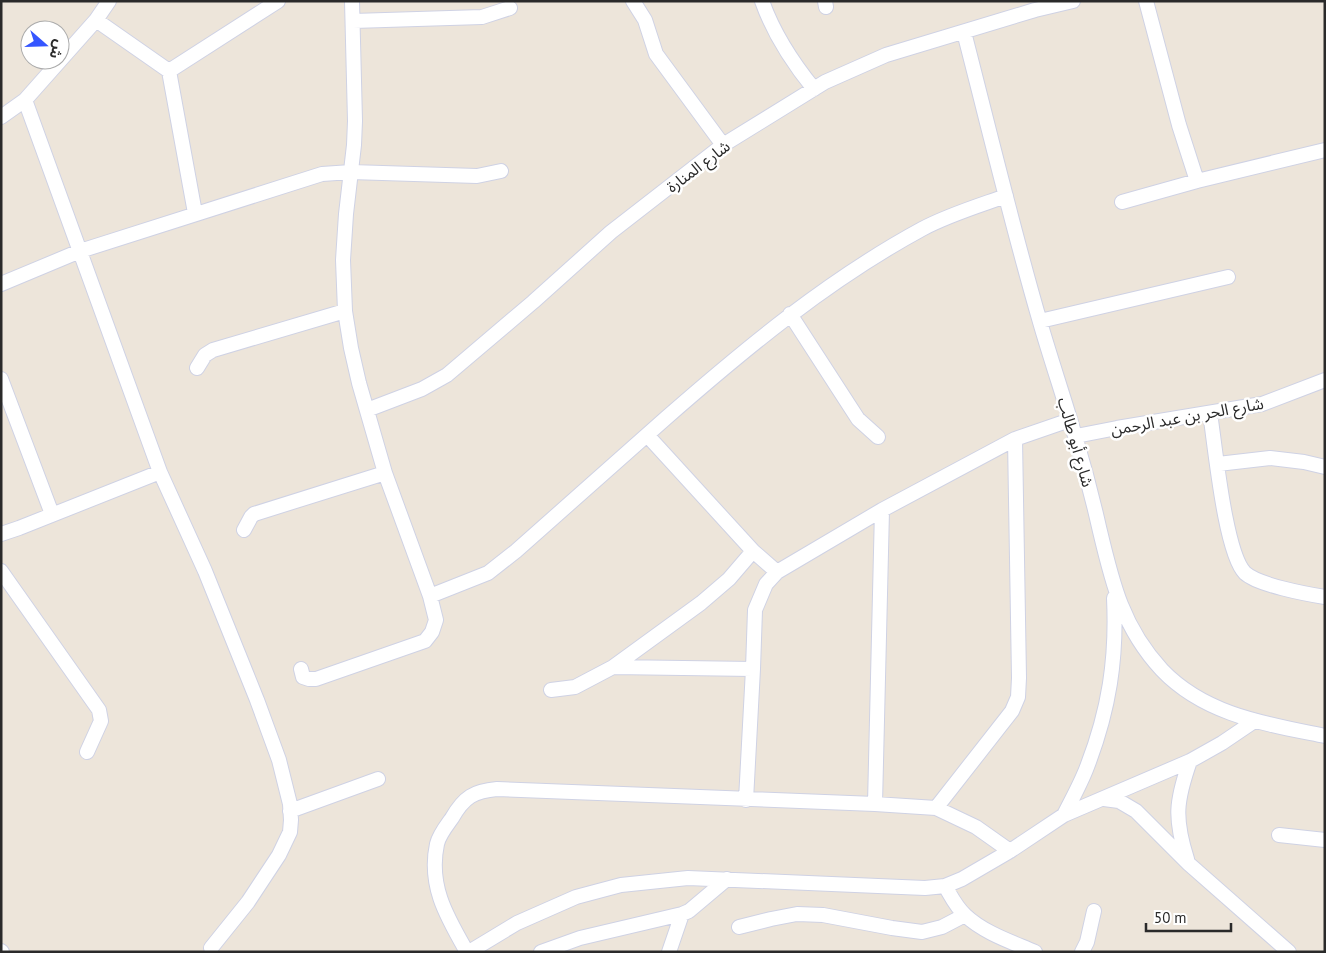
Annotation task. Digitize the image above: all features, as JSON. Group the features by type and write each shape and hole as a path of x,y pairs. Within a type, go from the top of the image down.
{"street":[{"path":"1,117 25,100 96,20 109,1"},
{"path":"255,15 260,1"},
{"path":"170,71 278,1"},
{"path":"301,669 303,677 316,679 425,641 432,632 436,620 430,596 385,473 350,348 345,311 343,260 355,121 352,1"},
{"path":"632,1 645,20 656,54 723,145"},
{"path":"762,1 782,47 814,89"},
{"name":"شارع المنارة","path":"368,410 422,389 447,375 611,232 723,145 832,78 886,55 964,32 1034,6 1073,1"},
{"path":"1146,1 1179,125 1197,181"},
{"path":"353,21 482,17 510,8"},
{"path":"96,20 170,71 195,213"},
{"name":"شارع أبو طالب","path":"964,32 1040,321 1076,436 1113,585 1126,617 1141,646 1163,671 1189,693 1219,710 1253,722 1325,736"},
{"path":"25,100 160,472 205,571 257,700 278,760 290,811 290,832 279,855 248,902 211,948"},
{"path":"1122,202 1197,181 1325,150"},
{"path":"1,284 80,251 322,174 351,172 476,176 500,171"},
{"path":"430,596 488,573 516,551 731,361 790,314 858,267 922,229 1006,196"},
{"path":"1040,321 1228,277"},
{"path":"197,368 205,355 214,350 345,311"},
{"path":"790,314 858,418 878,437"},
{"path":"1,379 52,514"},
{"name":"شارع الحر بن عبد الرحمن","path":"1076,436 1262,404 1325,380"},
{"path":"1210,413 1229,537 1245,572 1256,579 1277,587 1325,597"},
{"path":"746,800 755,610 766,584 777,572 882,510 1015,439 1070,420"},
{"path":"647,435 753,551 777,572"},
{"path":"936,808 1012,711 1018,697 1015,439"},
{"path":"1218,464 1270,458 1304,462 1325,467"},
{"path":"1,534 160,472"},
{"path":"244,530 251,517 259,512 385,473"},
{"path":"875,804 882,510"},
{"path":"551,690 575,687 613,667 701,603 729,579 753,551"},
{"path":"1,571 99,710 101,721 87,752"},
{"path":"1064,815 1087,769 1102,724 1112,678 1116,631 1113,585"},
{"path":"613,667 753,669"},
{"path":"1010,851 976,827 936,808 497,789 480,790 457,809 438,843 434,875 441,902 450,922 468,952 517,923 576,897 620,885 688,878 887,887 925,888 945,886 962,879 1010,851 1064,815 1190,761 1222,743 1253,722"},
{"path":"1189,864 1180,838 1178,812 1181,787 1190,761"},
{"path":"290,811 378,779"},
{"path":"1104,799 1118,801 1136,811 1189,864 1289,952"},
{"path":"1279,834 1325,840"},
{"path":"541,952 580,938 682,914 689,911 727,879"},
{"path":"945,886 965,915 999,936 1035,952"},
{"path":"1082,952 1087,942 1094,911"},
{"path":"669,952 682,914"},
{"path":"739,927 797,914 823,916 922,932 942,927 965,915"}]}
